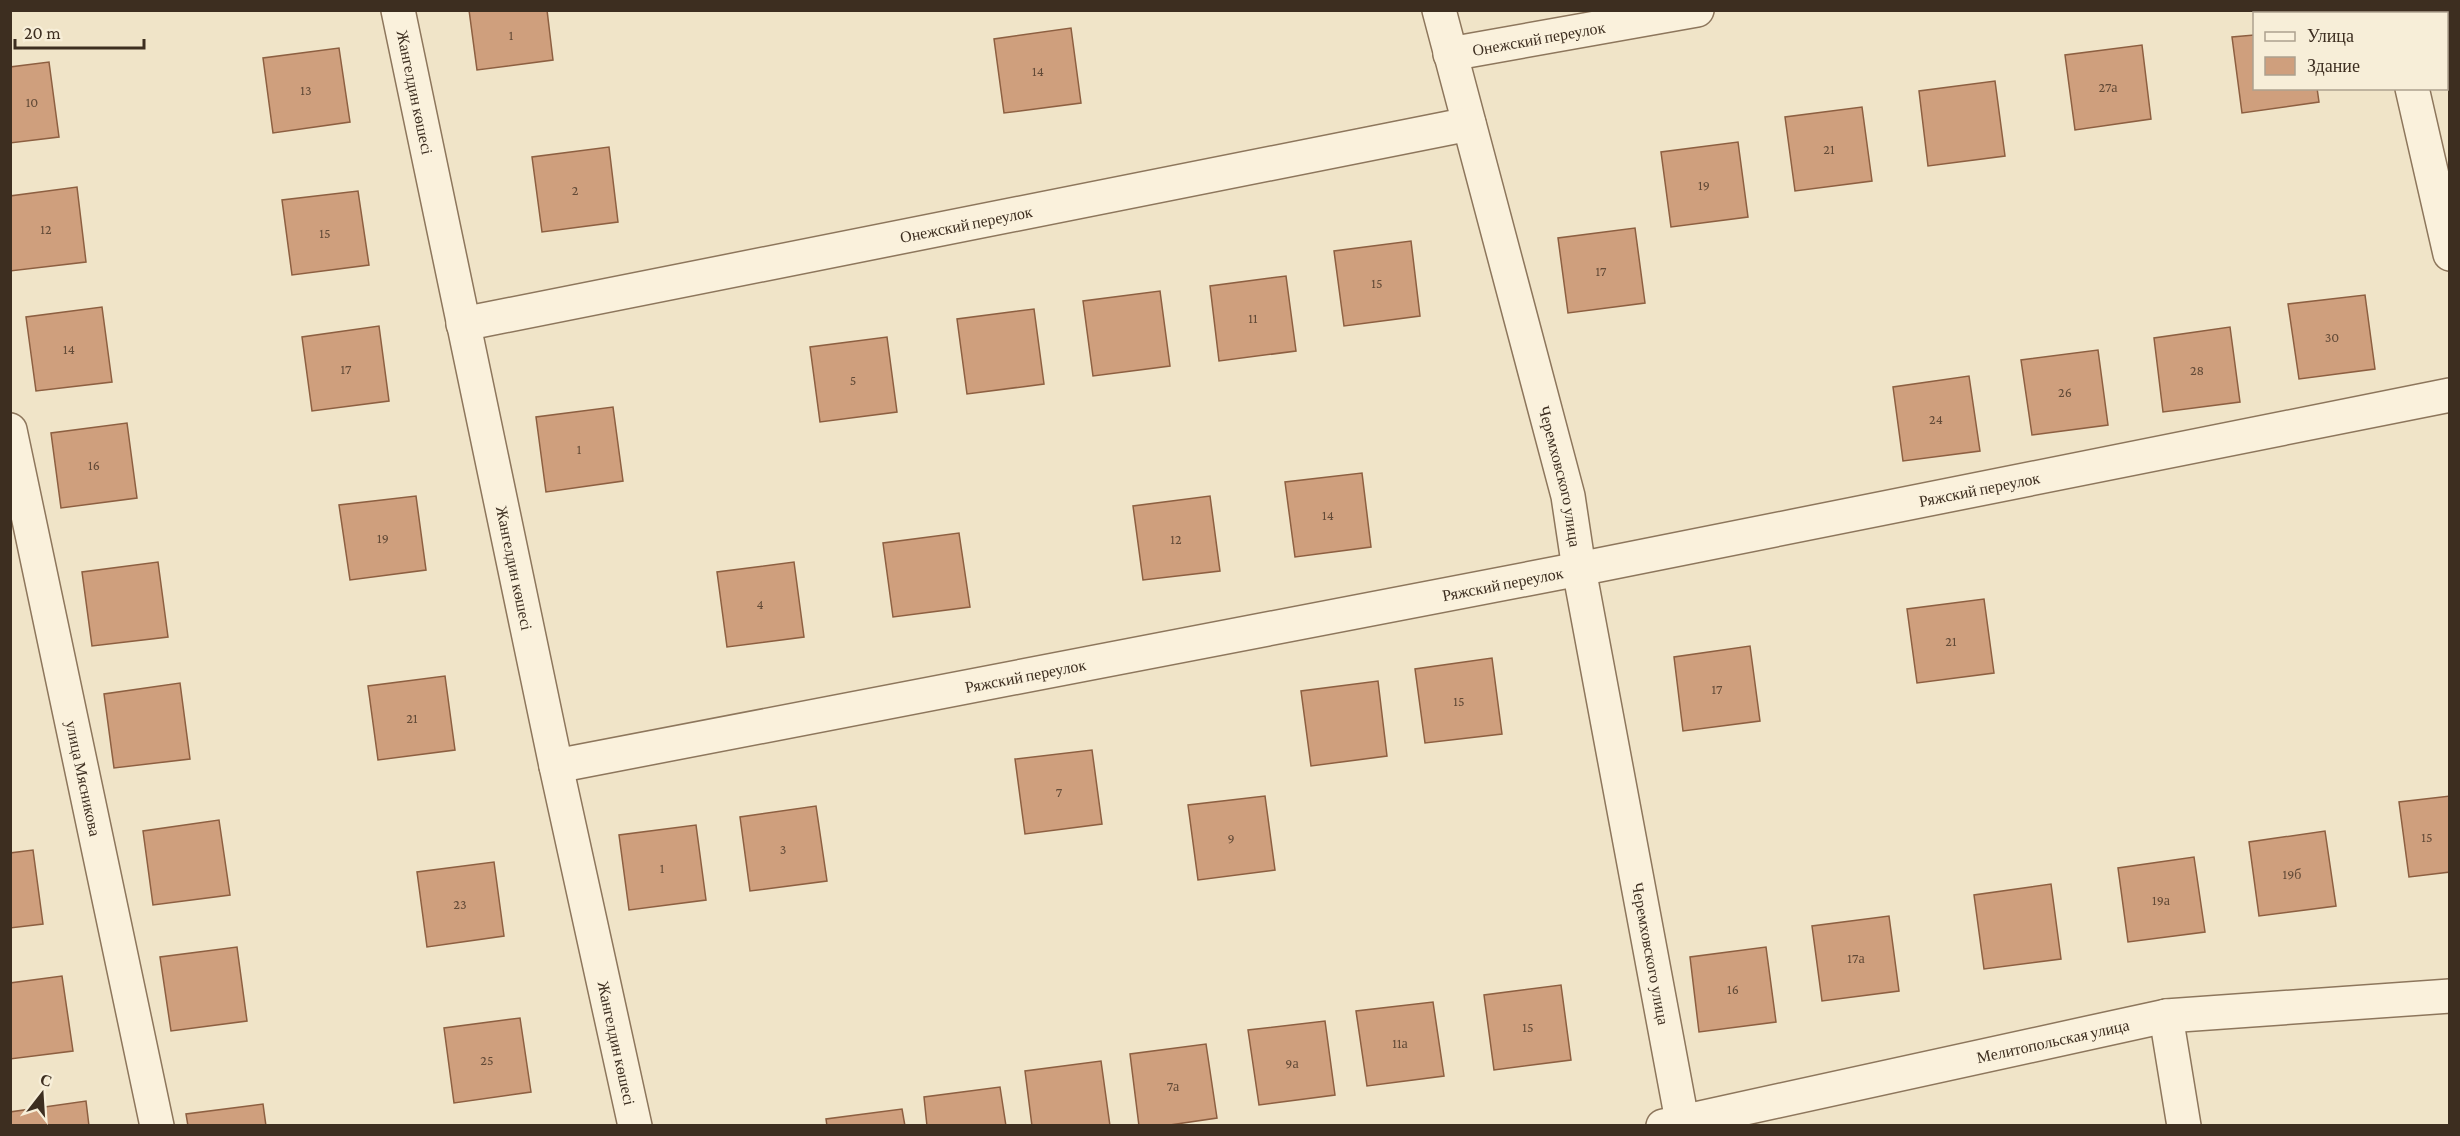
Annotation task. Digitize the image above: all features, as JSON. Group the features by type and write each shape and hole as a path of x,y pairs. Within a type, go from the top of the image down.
{"street":[{"name":"Жангелдин көшесі","path":"398,10 555,766 634,1125"},
{"name":"Черемховского улица","path":"1439,10 1568,496 1676,1124"},
{"name":"Онежский переулок","path":"1450,54 1697,10"},
{"path":"2412,90 2450,254"},
{"name":"Онежский переулок","path":"463,324 1469,124"},
{"name":"Ряжский переулок","path":"555,766 1579,569 2450,395"},
{"name":"улица Мясникова","path":"10,430 157,1125"},
{"name":"Мелитопольская улица","path":"1676,1124 2166,1016 2450,996"},
{"path":"2166,1016 2184,1125"}],"building":[{"path":"469,10 547,10 553,60 477,70"},
{"path":"1071,28 1081,103 1004,113 994,39"},
{"path":"2253,35 2253,90 2317,90 2319,102 2242,113 2232,37"},
{"path":"2142,45 2151,119 2075,130 2065,55"},
{"path":"339,48 350,122 273,133 263,58"},
{"path":"49,62 59,137 10,143 10,67"},
{"path":"1995,81 2005,156 1928,166 1919,91"},
{"path":"1862,107 1872,181 1795,191 1785,117"},
{"path":"1738,142 1748,217 1671,227 1661,152"},
{"path":"609,147 618,222 542,232 532,157"},
{"path":"77,187 86,262 10,271 10,196"},
{"path":"358,191 369,265 292,275 282,200"},
{"path":"1635,228 1645,303 1568,313 1558,238"},
{"path":"1411,241 1420,316 1344,326 1334,251"},
{"path":"1286,276 1296,351 1219,361 1210,286"},
{"path":"1160,291 1170,366 1093,376 1083,301"},
{"path":"2365,295 2375,369 2299,379 2288,304"},
{"path":"102,307 112,382 36,391 26,317"},
{"path":"1034,309 1044,384 967,394 957,319"},
{"path":"379,326 389,401 312,411 302,337"},
{"path":"2230,327 2240,402 2163,412 2154,338"},
{"path":"887,337 897,412 820,422 810,347"},
{"path":"2098,350 2108,425 2032,435 2021,360"},
{"path":"1969,376 1980,451 1903,461 1893,387"},
{"path":"613,407 623,481 546,492 536,417"},
{"path":"127,423 137,498 61,508 51,433"},
{"path":"1362,473 1371,547 1295,557 1285,482"},
{"path":"416,496 426,570 350,580 339,505"},
{"path":"1210,496 1220,571 1143,580 1133,506"},
{"path":"959,533 970,607 893,617 883,543"},
{"path":"158,562 168,637 92,646 82,572"},
{"path":"794,562 804,637 727,647 717,572"},
{"path":"1984,599 1994,673 1917,683 1907,609"},
{"path":"1750,646 1760,721 1683,731 1674,657"},
{"path":"1492,658 1502,734 1425,743 1415,669"},
{"path":"445,676 455,750 378,760 368,686"},
{"path":"1378,681 1387,756 1311,766 1301,691"},
{"path":"180,683 190,759 114,768 104,694"},
{"path":"1092,750 1102,824 1025,834 1015,759"},
{"path":"1265,796 1275,870 1198,880 1188,805"},
{"path":"2450,796 2450,872 2409,877 2399,802"},
{"path":"816,806 827,881 750,891 740,817"},
{"path":"219,820 230,895 153,905 143,831"},
{"path":"696,825 706,900 629,910 619,835"},
{"path":"2325,831 2336,906 2259,916 2249,842"},
{"path":"33,850 43,924 10,928 10,853"},
{"path":"2194,857 2205,932 2128,942 2118,868"},
{"path":"494,862 504,936 427,947 417,872"},
{"path":"2051,884 2061,959 1984,969 1974,895"},
{"path":"1889,916 1899,991 1822,1001 1812,926"},
{"path":"237,947 247,1021 171,1031 160,957"},
{"path":"1766,947 1776,1022 1699,1032 1690,957"},
{"path":"62,976 73,1051 10,1059 10,983"},
{"path":"1561,985 1571,1060 1494,1070 1484,995"},
{"path":"1433,1002 1444,1076 1367,1086 1356,1011"},
{"path":"520,1018 531,1092 454,1103 444,1028"},
{"path":"1325,1021 1335,1095 1259,1105 1248,1030"},
{"path":"1206,1044 1217,1118 1163,1126 1139,1126 1130,1054"},
{"path":"1101,1061 1110,1126 1032,1126 1025,1071"},
{"path":"1000,1087 1006,1126 927,1126 924,1097"},
{"path":"86,1101 89,1126 11,1126 10,1112"},
{"path":"263,1104 266,1126 188,1126 186,1114"},
{"path":"902,1109 905,1126 827,1126 826,1119"}]}
